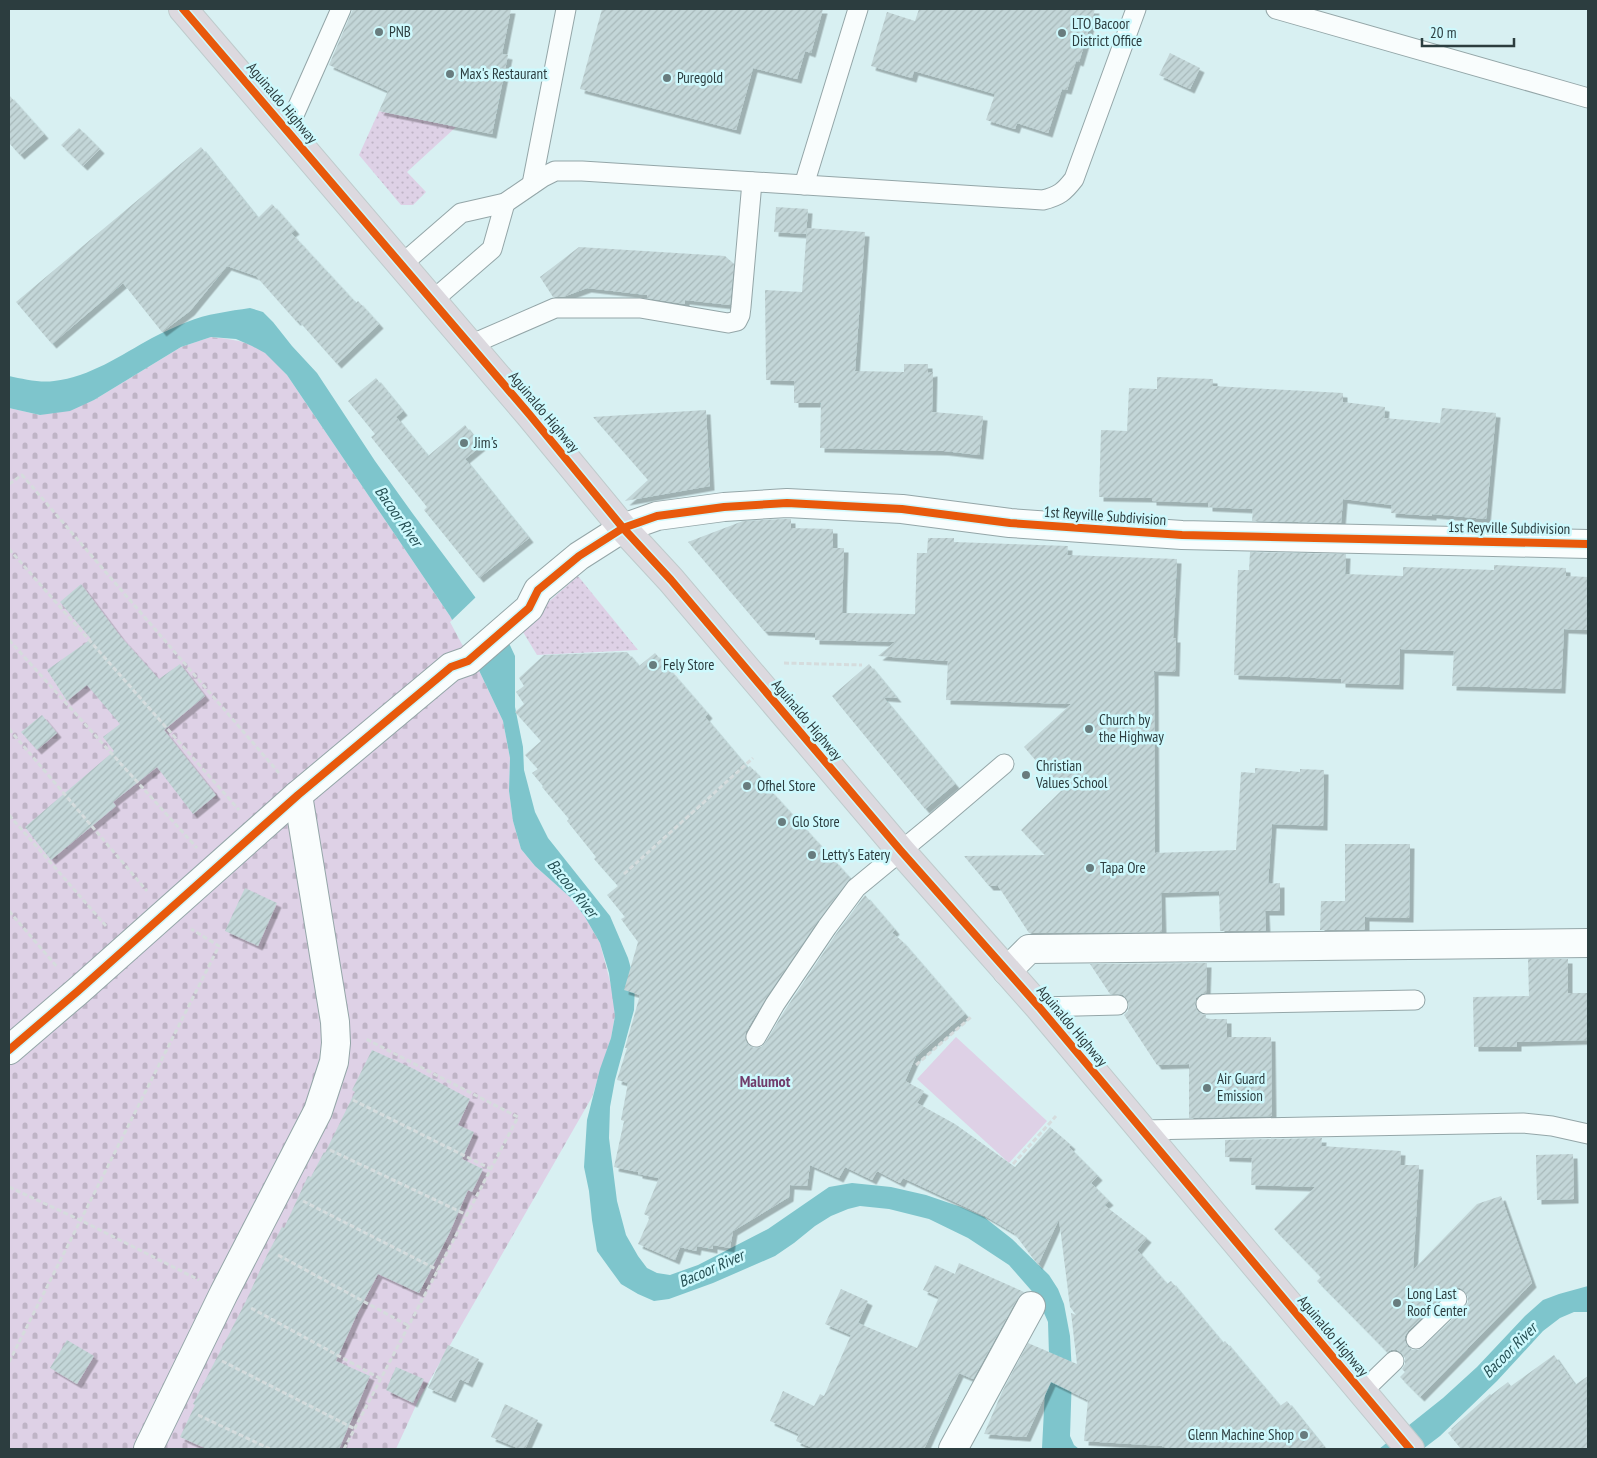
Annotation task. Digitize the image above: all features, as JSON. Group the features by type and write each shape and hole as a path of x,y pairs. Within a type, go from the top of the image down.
{"highway":[{"name":"Aguinaldo Highway","path":"183,9 470,345 623,528 671,580 901,851 1039,1007 1410,1449"}],"street":[{"name":"1st Reyville Subdivision","path":"9,1050 78,992 298,794 459,658 503,618 528,608 538,590 579,556 623,528 657,516 787,502 902,509 1010,523 1182,535 1588,544"},
{"path":"148,1449 224,1293 318,1111 334,1062 336,1043 335,1022 298,794"},
{"path":"1007,971 1029,949 1588,943"},
{"path":"953,1449 1031,1306"}],"lane":[{"path":"287,131 341,9"},
{"path":"532,184 566,9"},
{"path":"804,185 858,9"},
{"path":"401,264 461,212 506,203 532,184 555,171 568,170 1043,200 1056,196 1066,189 1074,179 1136,9"},
{"path":"1276,9 1588,98"},
{"path":"470,345 555,308 640,308 728,323 737,321 741,307 752,182"},
{"path":"432,301 492,249 506,203"},
{"path":"756,1037 775,1004 856,888 1004,764"},
{"path":"1206,1004 1415,1000"},
{"path":"1039,1007 1118,1005"},
{"path":"1142,1130 1524,1122 1588,1134"},
{"path":"1416,1339 1456,1299"},
{"path":"1362,1392 1394,1361"}],"path":[{"path":"9,484 22,475 298,794"},
{"path":"9,548 258,831"},
{"path":"9,640 216,868"},
{"path":"784,663 862,665"},
{"path":"9,729 166,913 219,946 9,1362"},
{"path":"624,874 753,758"},
{"path":"9,815 126,949"},
{"path":"9,911 78,992"},
{"path":"916,1065 972,1017"},
{"path":"335,1022 518,1117 344,1449"},
{"path":"326,1087 491,1169"},
{"path":"1013,1164 1056,1116"},
{"path":"304,1138 467,1215"},
{"path":"9,1187 80,1220 224,1293 381,1380"},
{"path":"278,1188 438,1270"},
{"path":"251,1240 409,1326"},
{"path":"197,1348 355,1429"},
{"path":"171,1402 270,1449"}],"green space":[{"path":"379,111 456,127 407,172 426,192 413,205 401,205 359,155"},
{"path":"211,337 239,341 258,348 270,357 287,375 450,616 476,664 503,721 510,758 509,791 513,821 521,849 535,866 571,898 600,943 613,993 615,1016 611,1038 592,1097 418,1401 396,1449 9,1449 9,408 40,415 94,400 181,347"},
{"path":"578,576 638,650 537,655 520,627"},
{"path":"956,1037 1047,1121 1009,1163 917,1079"}],"water":[{"name":"Bacoor River","path":"250,308 263,312 317,373 375,461 508,641 515,656 515,707 523,747 524,770 535,812 548,838 610,916 628,958 635,983 634,1010 615,1080 610,1107 609,1138 617,1201 626,1235 638,1256 647,1268 657,1273 670,1275 698,1265 768,1229 829,1187 852,1183 891,1187 926,1195 984,1217 1012,1239 1049,1275 1058,1289 1064,1304 1070,1336 1072,1374 1070,1436 1074,1445 1079,1449 1042,1448 1049,1355 1048,1322 1037,1297 1009,1265 968,1238 929,1219 889,1209 860,1206 848,1209 831,1216 815,1226 775,1256 713,1283 669,1299 654,1301 638,1294 621,1284 610,1269 597,1251 584,1167 587,1120 600,1069 611,1038 615,1016 609,973 600,943 571,898 535,866 521,849 513,821 509,791 510,758 503,721 476,664 450,616 287,375 265,353 252,346 236,339 211,337 181,347 94,400 70,411 40,415 9,408 9,376 43,381 67,379 93,370 156,336 194,319"},
{"name":"Bacoor River","path":"1588,1286 1588,1312 1574,1312 1560,1318 1543,1331 1497,1381 1440,1436 1423,1449 1379,1449 1443,1398 1477,1367 1525,1316 1543,1300"}],"pier":[{"path":"477,596 510,639 473,665 450,622"}],"building":[{"path":"353,9 511,9 502,54 508,55 492,134 379,111 388,91 329,65"},
{"name":"Puregold","path":"602,9 823,9 811,53 805,51 797,79 753,68 736,130 580,89"},
{"path":"919,9 1095,9 1079,62 1076,61 1067,90 1062,89 1048,133 1017,123 1015,129 986,120 995,94 914,71 912,78 871,66 887,12 915,21"},
{"path":"1170,53 1200,68 1190,89 1159,75"},
{"path":"9,95 44,134 20,155 9,143"},
{"path":"79,128 100,149 83,166 61,145"},
{"path":"201,147 258,218 272,204 295,230 291,233 356,303 358,301 379,324 337,364 256,276 227,266 190,311 162,332 123,283 52,344 16,302"},
{"path":"776,207 808,209 806,234 774,232"},
{"path":"807,228 865,232 855,371 904,372 904,364 928,364 928,373 933,372 932,412 983,416 979,455 944,451 820,448 821,403 794,403 794,381 766,380 765,290 802,292"},
{"path":"579,247 725,256 734,264 730,305 685,300 685,304 647,298 647,295 587,288 563,297 553,297 540,277"},
{"path":"1157,377 1213,379 1213,386 1343,393 1343,402 1385,407 1384,418 1440,423 1442,408 1496,413 1486,519 1432,514 1432,516 1391,513 1392,505 1343,499 1341,523 1252,521 1253,509 1208,507 1208,503 1152,501 1152,498 1099,497 1101,430 1127,431 1129,388 1157,389"},
{"path":"376,378 403,411 396,417 428,456 465,425 481,446 465,459 529,538 479,578 424,510 427,507 371,437 375,434 348,401"},
{"path":"706,410 710,486 625,501 648,480 593,417"},
{"path":"791,519 791,528 833,529 833,548 844,548 842,613 915,614 917,553 927,553 928,538 954,538 954,542 1068,546 1067,555 1177,559 1173,638 1176,638 1175,672 1154,671 1155,853 1236,850 1241,772 1255,773 1255,768 1300,772 1300,769 1324,770 1323,826 1272,824 1268,884 1280,883 1280,911 1265,911 1266,931 1220,931 1219,891 1161,893 1162,932 1029,933 998,886 989,886 964,856 1045,855 1021,830 1062,790 1024,747 1071,704 946,700 948,661 878,656 895,642 815,640 815,633 764,631 688,542 743,521"},
{"path":"1250,552 1346,554 1345,574 1403,576 1403,567 1494,570 1494,565 1566,568 1566,576 1588,577 1588,630 1564,629 1561,689 1452,686 1454,651 1400,649 1399,685 1341,683 1341,679 1234,675 1238,570 1249,570"},
{"path":"81,584 121,637 159,679 180,664 205,696 164,730 216,795 193,814 157,767 113,802 116,806 51,860 25,827 114,751 103,737 120,724 87,685 67,701 47,670 91,639 60,602"},
{"path":"627,652 639,666 655,653 708,714 705,717 748,768 750,766 850,878 818,921 766,998 746,1031 745,1038 747,1043 751,1047 756,1048 761,1047 765,1043 836,934 865,895 895,930 892,933 901,940 965,1014 916,1056 905,1081 924,1091 917,1103 955,1124 1015,1167 1050,1127 1071,1145 1069,1147 1098,1176 1091,1183 1109,1201 1104,1205 1147,1238 1137,1250 1167,1284 1171,1281 1223,1343 1225,1341 1280,1406 1287,1401 1324,1447 1296,1449 1169,1449 1162,1446 1084,1441 1088,1400 1051,1382 1026,1437 984,1434 1002,1392 1028,1343 1077,1364 1071,1313 1076,1315 1070,1307 1059,1219 1038,1265 1014,1233 985,1216 903,1178 900,1183 877,1171 872,1180 845,1167 839,1178 810,1165 807,1186 790,1185 789,1197 733,1231 730,1248 713,1245 713,1249 697,1246 696,1251 680,1247 675,1260 638,1244 650,1217 644,1214 659,1178 614,1167 624,1121 621,1120 628,1083 617,1080 640,995 624,990 638,942 621,919 625,917 607,895 618,886 594,859 596,857 567,821 569,819 532,773 538,769 525,755 541,741 515,712 524,704 516,692 524,686 519,678 544,655"},
{"path":"869,664 897,698 883,697 955,784 925,809 832,696"},
{"path":"42,715 57,733 37,750 21,732"},
{"path":"1345,844 1410,844 1409,918 1365,917 1365,930 1320,930 1321,901 1345,901"},
{"path":"245,888 277,903 258,946 225,931"},
{"path":"1528,959 1568,959 1568,993 1588,993 1588,1040 1517,1042 1517,1047 1474,1047 1473,997 1529,996"},
{"path":"1207,963 1206,993 1196,998 1195,1005 1197,1010 1201,1014 1206,1015 1206,1019 1227,1019 1227,1037 1271,1037 1272,1116 1189,1118 1189,1064 1157,1065 1124,1015 1128,1011 1127,999 1123,995 1110,994 1090,964"},
{"path":"372,1050 414,1069 470,1099 458,1125 474,1132 462,1159 483,1169 472,1192 468,1190 449,1234 419,1293 378,1274 357,1314 336,1361 370,1376 339,1449 207,1449 180,1437 195,1405 193,1404 246,1301 267,1255 282,1227 284,1228 308,1176 311,1177 325,1153 355,1092 352,1090"},
{"path":"1322,1138 1321,1146 1401,1151 1400,1165 1419,1165 1413,1270 1477,1204 1501,1196 1532,1283 1420,1397 1400,1377 1405,1372 1402,1369 1405,1364 1405,1358 1402,1354 1397,1350 1387,1352 1317,1281 1321,1277 1274,1229 1315,1187 1251,1185 1252,1158 1225,1157 1225,1140","holes":["1454,1288 1460,1288 1468,1297 1465,1307 1423,1347 1418,1350 1412,1350 1408,1347 1405,1341 1408,1331 1449,1291"]},
{"path":"1573,1154 1574,1199 1537,1200 1536,1155"},
{"path":"959,1263 1024,1292 1017,1299 973,1379 959,1373 924,1449 815,1449 796,1441 799,1434 770,1421 783,1391 814,1406 820,1394 824,1396 851,1335 825,1324 841,1289 868,1301 858,1323 917,1348 939,1297 923,1290 935,1265 955,1274"},
{"path":"67,1340 94,1356 77,1384 50,1368"},
{"path":"448,1345 479,1359 468,1383 460,1379 451,1398 428,1388"},
{"path":"1554,1355 1575,1385 1588,1376 1588,1449 1461,1449 1448,1433 1451,1429 1490,1394 1508,1382 1511,1386"},
{"path":"396,1367 424,1379 413,1403 386,1390"},
{"path":"505,1404 538,1420 525,1449 520,1449 491,1437"}],"cycle path":[{"path":"183,9 529,414 623,528 671,580 901,851 1039,1007 1410,1449"},
{"path":"9,1050 298,795 451,667 468,661 529,608 538,590 579,556 623,528 657,516 724,507 787,503 902,509 1010,523 1182,535 1588,544"}],"place":[{"name":"PNB","path":"379,32"},
{"name":"LTO Bacoor District Office","path":"1062,33"},
{"name":"Max's Restaurant","path":"450,74"},
{"name":"Puregold","path":"667,78"},
{"name":"Jim's","path":"464,443"},
{"name":"Fely Store","path":"653,665"},
{"name":"Church by the Highway","path":"1089,729"},
{"name":"Christian Values School","path":"1026,775"},
{"name":"Ofhel Store","path":"747,786"},
{"name":"Glo Store","path":"782,822"},
{"name":"Letty's Eatery","path":"812,855"},
{"name":"Tapa Ore","path":"1090,868"},
{"name":"Air Guard Emission","path":"1207,1088"},
{"name":"Long Last Roof Center","path":"1397,1303"},
{"name":"Glenn Machine Shop","path":"1304,1435"}],"district":[{"name":"Malumot","path":"765,1081"}]}
